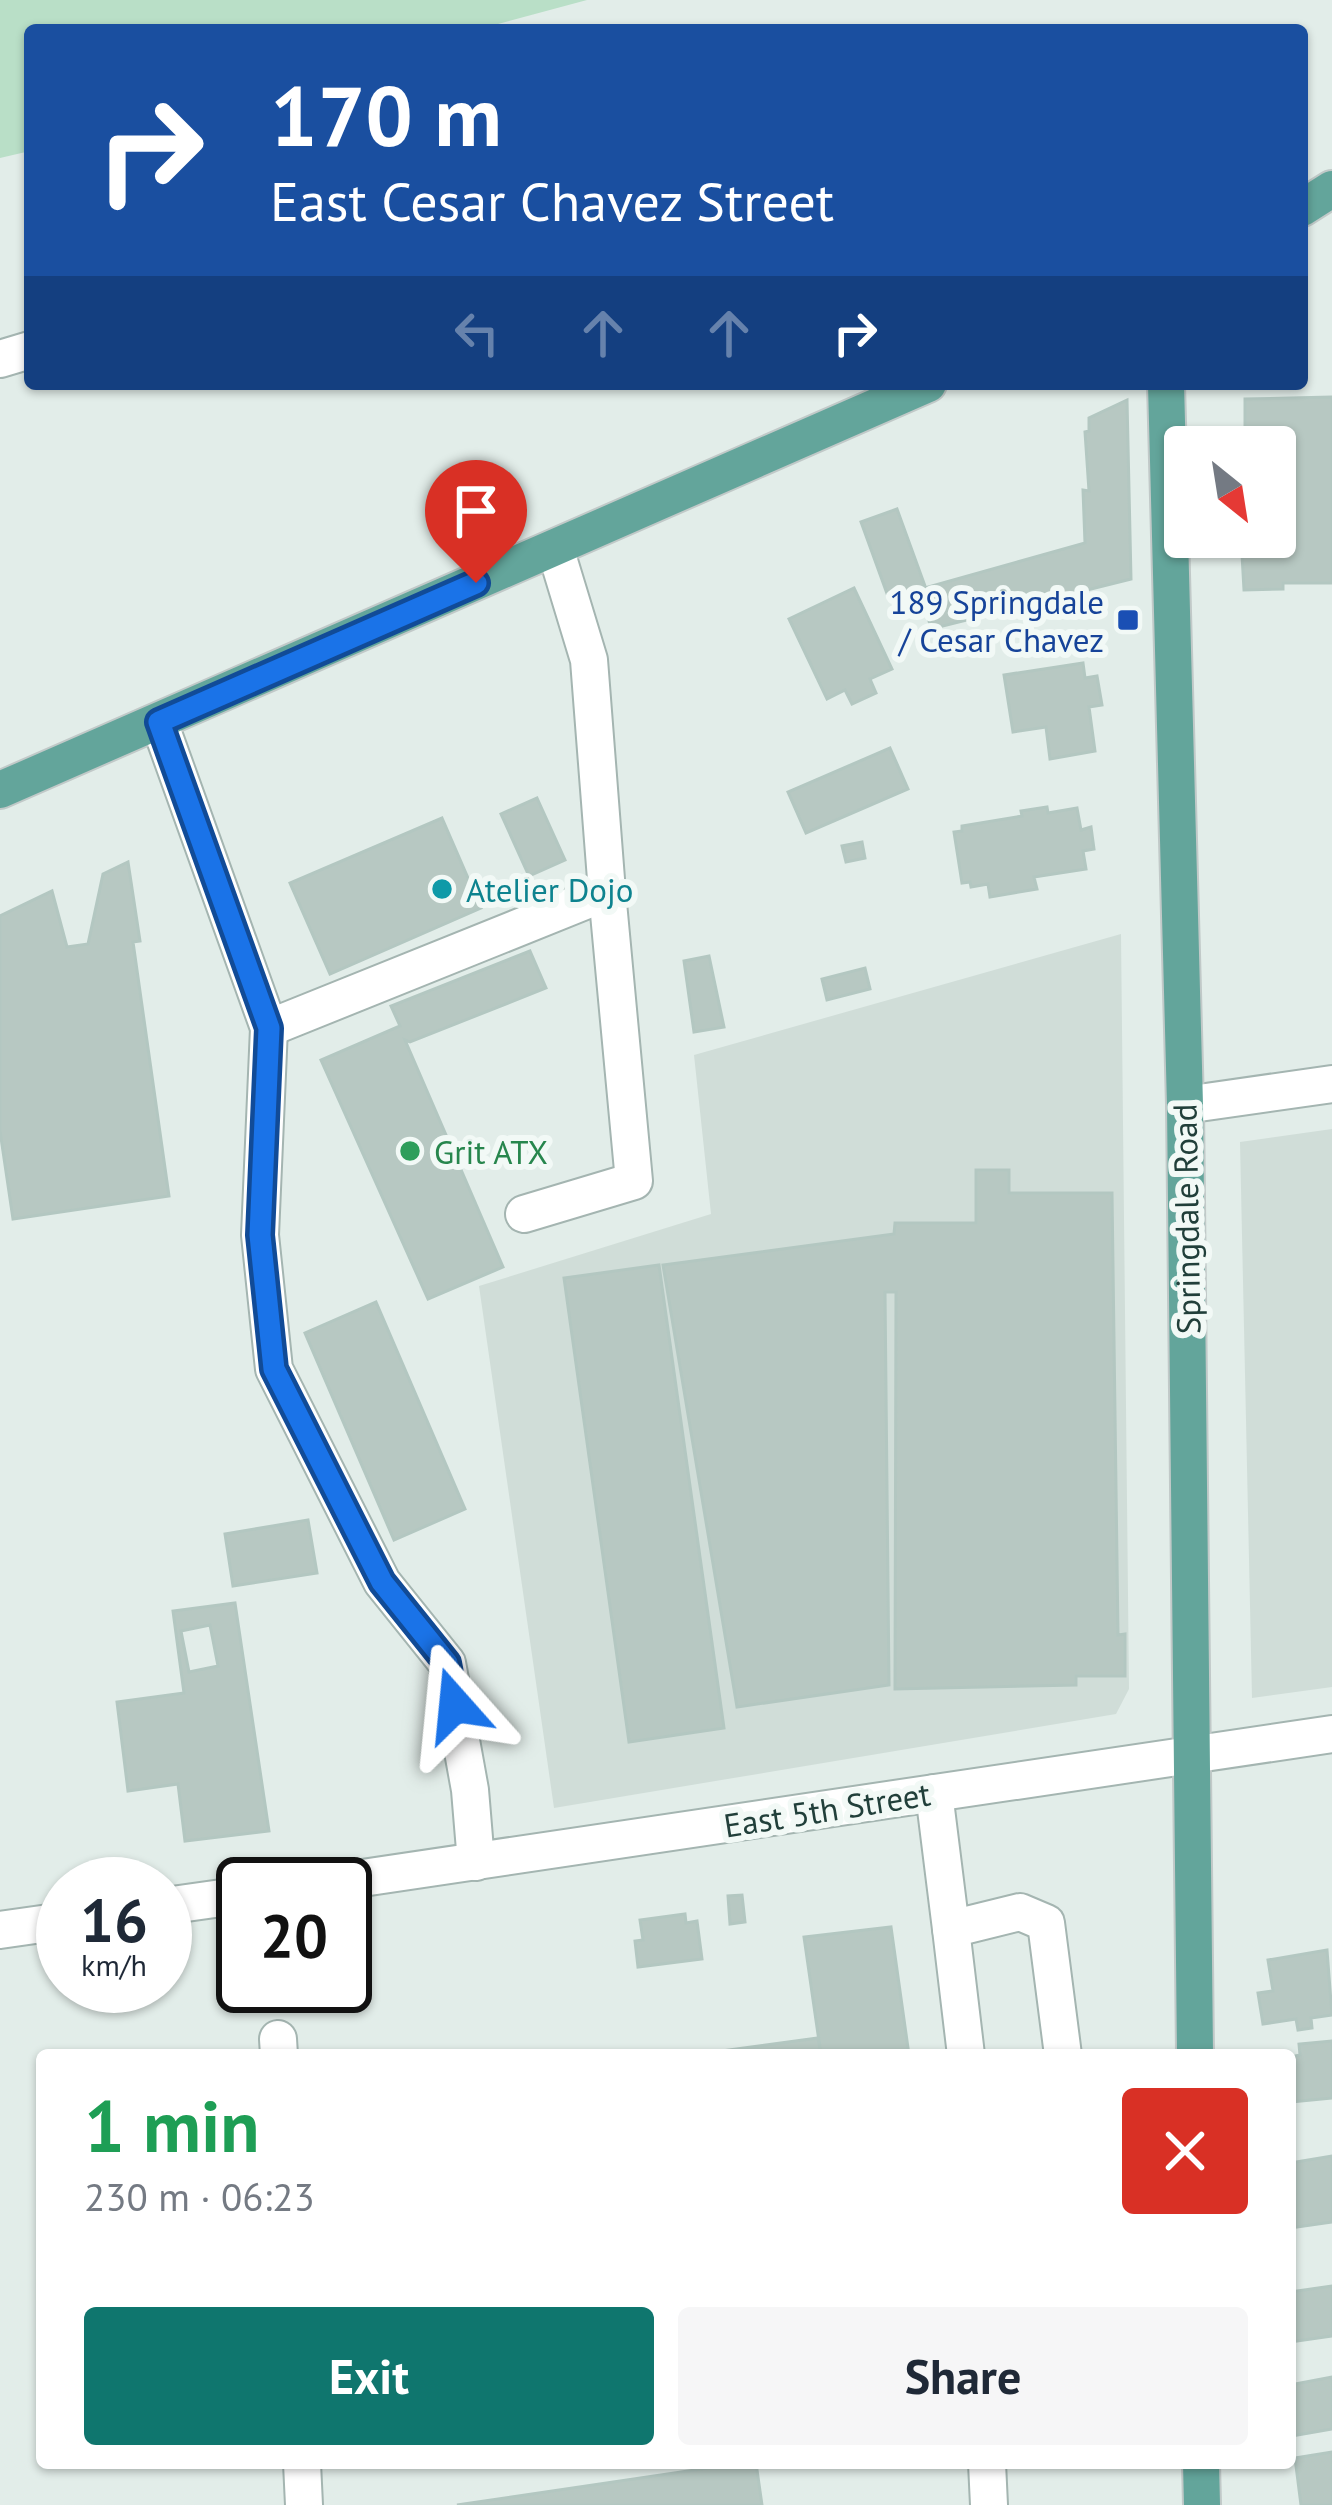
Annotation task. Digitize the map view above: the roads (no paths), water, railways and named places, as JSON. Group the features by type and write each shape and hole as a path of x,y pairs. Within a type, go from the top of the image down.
{"main road":[{"path":"0,790 914,390"},
{"name":"Springdale Road","path":"1166,390 1185,1105 1195,2049"},
{"path":"1201,2469 1202,2505"}],"street":[{"path":"524,1214 634,1181 589,660 555,548"},
{"path":"159,722 269,1028 260,1235 274,1369 382,1582 447,1663 470,1790 476,1862"},
{"path":"269,1028 607,892"},
{"path":"1185,1105 1332,1084"},
{"name":"East 5th Street","path":"372,1877 1332,1734"},
{"path":"934,1793 965,2049"},
{"path":"951,1929 1020,1912 1046,1923 1063,2049"},
{"path":"0,1930 36,1925"},
{"path":"302,2469 304,2505"},
{"path":"986,2469 989,2505"}],"place":[{"name":"189 Springdale / Cesar Chavez","path":"1128,620"},
{"name":"Atelier Dojo","path":"442,889"},
{"name":"Grit ATX","path":"410,1151"}]}
